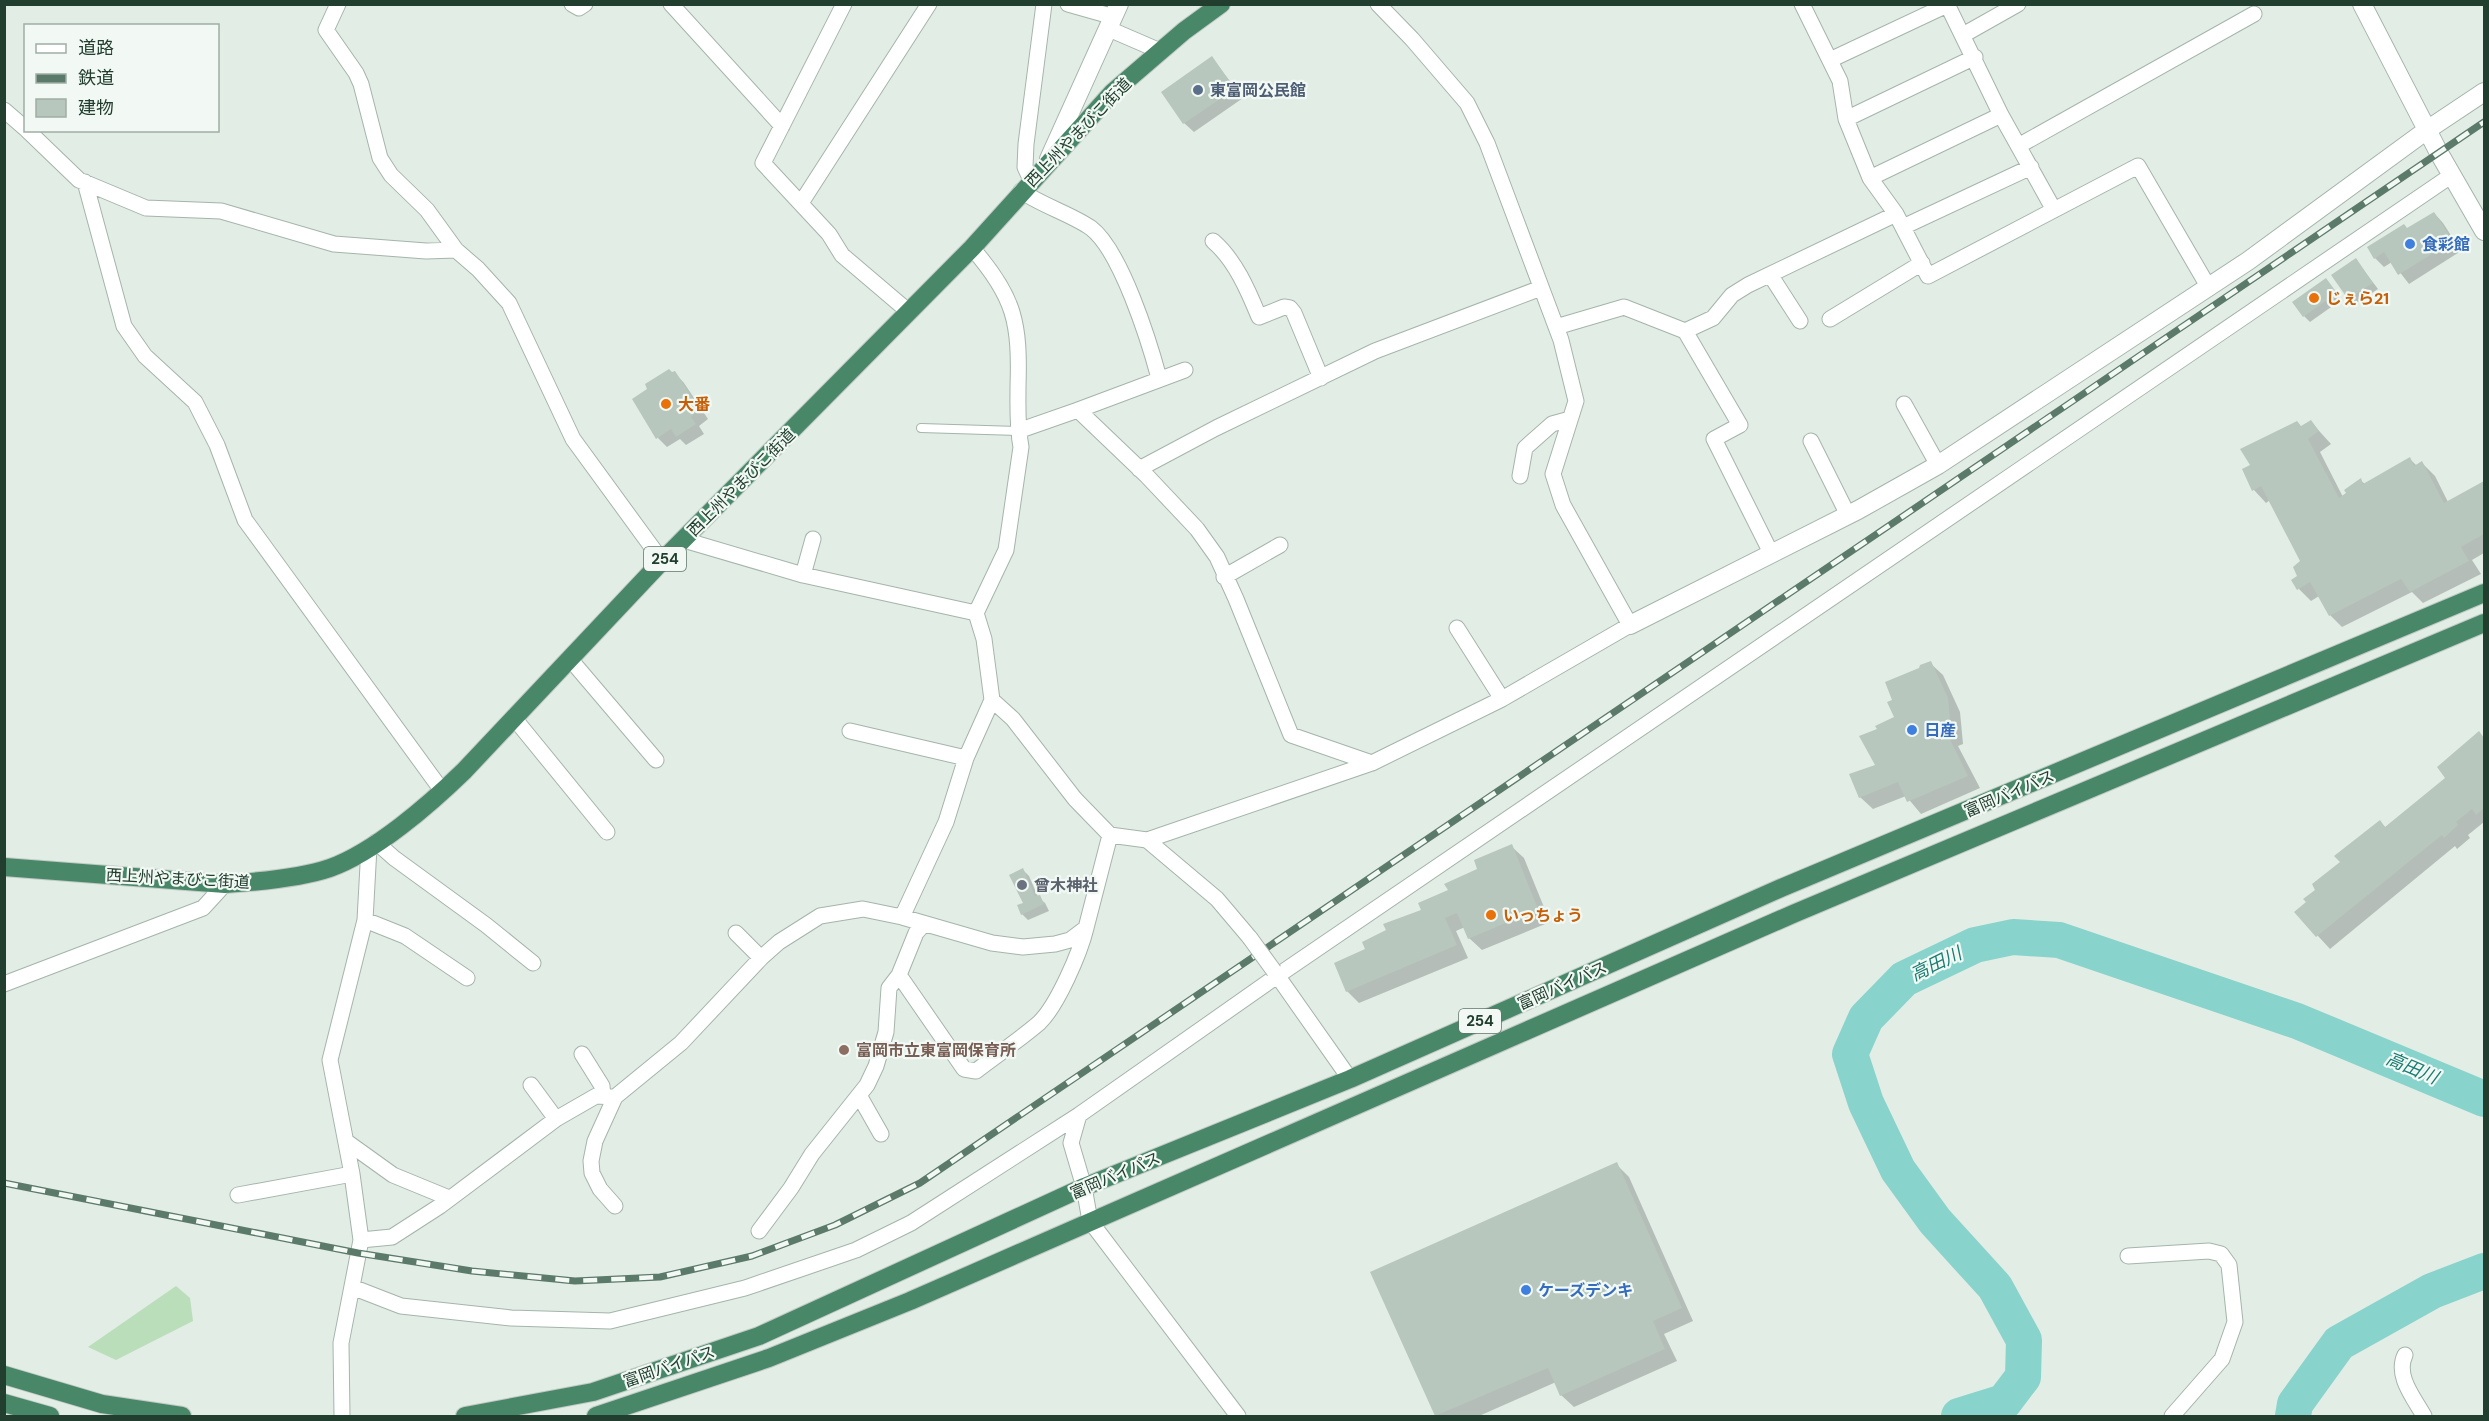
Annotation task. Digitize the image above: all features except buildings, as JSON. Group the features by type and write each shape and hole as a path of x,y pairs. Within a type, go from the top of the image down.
{"highway":[{"name":"西上州やまびこ街道","path":"4,867 225,884 260,882 330,868 373,845 443,792 662,561 972,248 1049,159 1113,92 1160,51 1221,4"},
{"name":"富岡バイパス","path":"465,1416 593,1392 759,1336 1084,1187 1350,1079 1781,888 2484,593"},
{"name":"富岡バイパス","path":"596,1416 769,1358 910,1301 1793,914 2484,623"},
{"path":"4,1375 102,1404 182,1416"},
{"path":"4,1403 50,1416"}],"street":[{"path":"338,4 326,30 361,84 380,158 391,175 427,210 456,250 478,269 509,303 573,439 662,561"},
{"path":"572,4 579,9 585,4"},
{"path":"671,4 782,126"},
{"path":"844,4 764,163 829,234 842,255 909,312"},
{"path":"801,203 929,4"},
{"path":"1044,4 1026,144 1026,186 1037,202 1090,228 1101,239 1120,271 1152,353 1159,378"},
{"path":"1068,4 1114,17 1160,51"},
{"path":"1378,4 1412,39 1467,104 1487,143 1556,327 1576,401 1553,474 1563,505 1630,626"},
{"path":"1802,4 1840,81 1846,119 1870,178 1899,221 1928,276 2138,166 2209,288"},
{"path":"1963,34 2018,4"},
{"path":"2362,4 2427,130 2484,231"},
{"path":"1830,60 1947,5 2001,115 2054,210"},
{"path":"2020,146 2254,14"},
{"path":"1049,159 1114,17"},
{"path":"1846,119 1974,57"},
{"path":"992,700 1013,719 1075,799 1110,835 1148,840 1372,763 1502,699 1630,626 1848,515 1938,465 2209,288 2427,130 2484,92"},
{"path":"4,110 24,128"},
{"path":"1870,178 2001,115"},
{"path":"28,132 79,180 146,208 221,211 334,244 426,251 456,250"},
{"path":"1685,331 1713,318 1732,295 1811,253 1899,221 2031,166"},
{"path":"352,1287 401,1306 511,1318 610,1321 745,1288 856,1250 911,1223 1079,1115 1276,974 2452,175"},
{"path":"85,182 124,326 145,356 195,402 217,445 245,520 443,792"},
{"path":"1213,241 1224,251 1250,294 1259,317 1284,307 1290,308 1321,378"},
{"path":"903,917 946,822 966,758 992,700 984,639 976,613 1006,550 1021,447 1018,430 1019,349 1012,306 995,274 972,248"},
{"path":"1830,319 1922,263"},
{"path":"1771,276 1800,321"},
{"path":"1139,468 1375,351 1541,288"},
{"path":"1556,327 1624,307 1685,331 1740,424 1714,439 1771,553"},
{"path":"1018,430 1185,370"},
{"path":"1904,404 1938,465"},
{"path":"1078,410 1139,468 1197,529 1217,557 1291,735 1372,763"},
{"path":"1520,476 1525,448 1552,424 1570,419"},
{"path":"1811,441 1848,515"},
{"path":"802,575 813,539"},
{"path":"684,540 802,575 976,613"},
{"path":"1224,577 1280,545"},
{"path":"1457,628 1502,699"},
{"path":"570,659 656,760"},
{"path":"514,718 608,832"},
{"path":"850,731 966,758"},
{"path":"898,975 963,1069 976,1071 1041,1021 1064,984 1081,950 1110,835"},
{"path":"1148,840 1217,899 1250,938 1350,1079"},
{"path":"342,1416 341,1342 361,1240 352,1174 330,1060 364,920 373,845 486,925 533,963"},
{"path":"4,984 203,908 225,884"},
{"path":"615,1206 600,1189 592,1173 591,1161 609,1097 681,1043 779,942 820,916 863,909 903,917 923,925 992,943 1023,947 1070,940 1086,928"},
{"path":"364,920 405,936 467,978"},
{"path":"759,1231 791,1188 812,1154 860,1097 876,1066 882,1048 886,1032 889,988 898,975 916,933 923,925"},
{"path":"736,933 761,958"},
{"path":"582,1054 609,1097"},
{"path":"531,1085 556,1119"},
{"path":"361,1240 392,1237 556,1119 596,1096 609,1097"},
{"path":"860,1097 882,1134"},
{"path":"1079,1115 1071,1143 1084,1187 1090,1221 1238,1416"},
{"path":"346,1142 393,1175 449,1198"},
{"path":"238,1195 352,1174"},
{"path":"2128,1257 2209,1251 2221,1254 2229,1265 2235,1322 2222,1359 2172,1416"},
{"path":"2405,1356 2401,1364 2403,1378 2424,1416"}],"lane":[{"path":"921,428 1018,430"}],"green space":[{"path":"176,1286 190,1298 193,1321 116,1360 88,1347"}],"waterway":[{"name":"高田川","path":"1959,1416 2004,1402 2023,1377 2024,1340 1995,1287 1935,1221 1898,1170 1866,1103 1850,1054 1866,1018 1904,979 1975,945 2013,937 2059,940 2297,1021 2484,1099"},
{"name":"高田川","path":"2293,1416 2295,1404 2339,1343 2432,1291 2484,1271"}],"railway":[{"path":"4,1183 358,1253 472,1271 575,1281 660,1277 752,1256 835,1225 920,1183 2484,122"}],"place":[{"name":"東富岡公民館","path":"1198,90"},
{"name":"食彩館","path":"2410,244"},
{"name":"じぇら21","path":"2314,298"},
{"name":"大番","path":"666,404"},
{"name":"日産","path":"1912,730"},
{"name":"曾木神社","path":"1022,885"},
{"name":"いっちょう","path":"1491,915"},
{"name":"富岡市立東富岡保育所","path":"844,1050"},
{"name":"ケーズデンキ","path":"1526,1290"}]}
